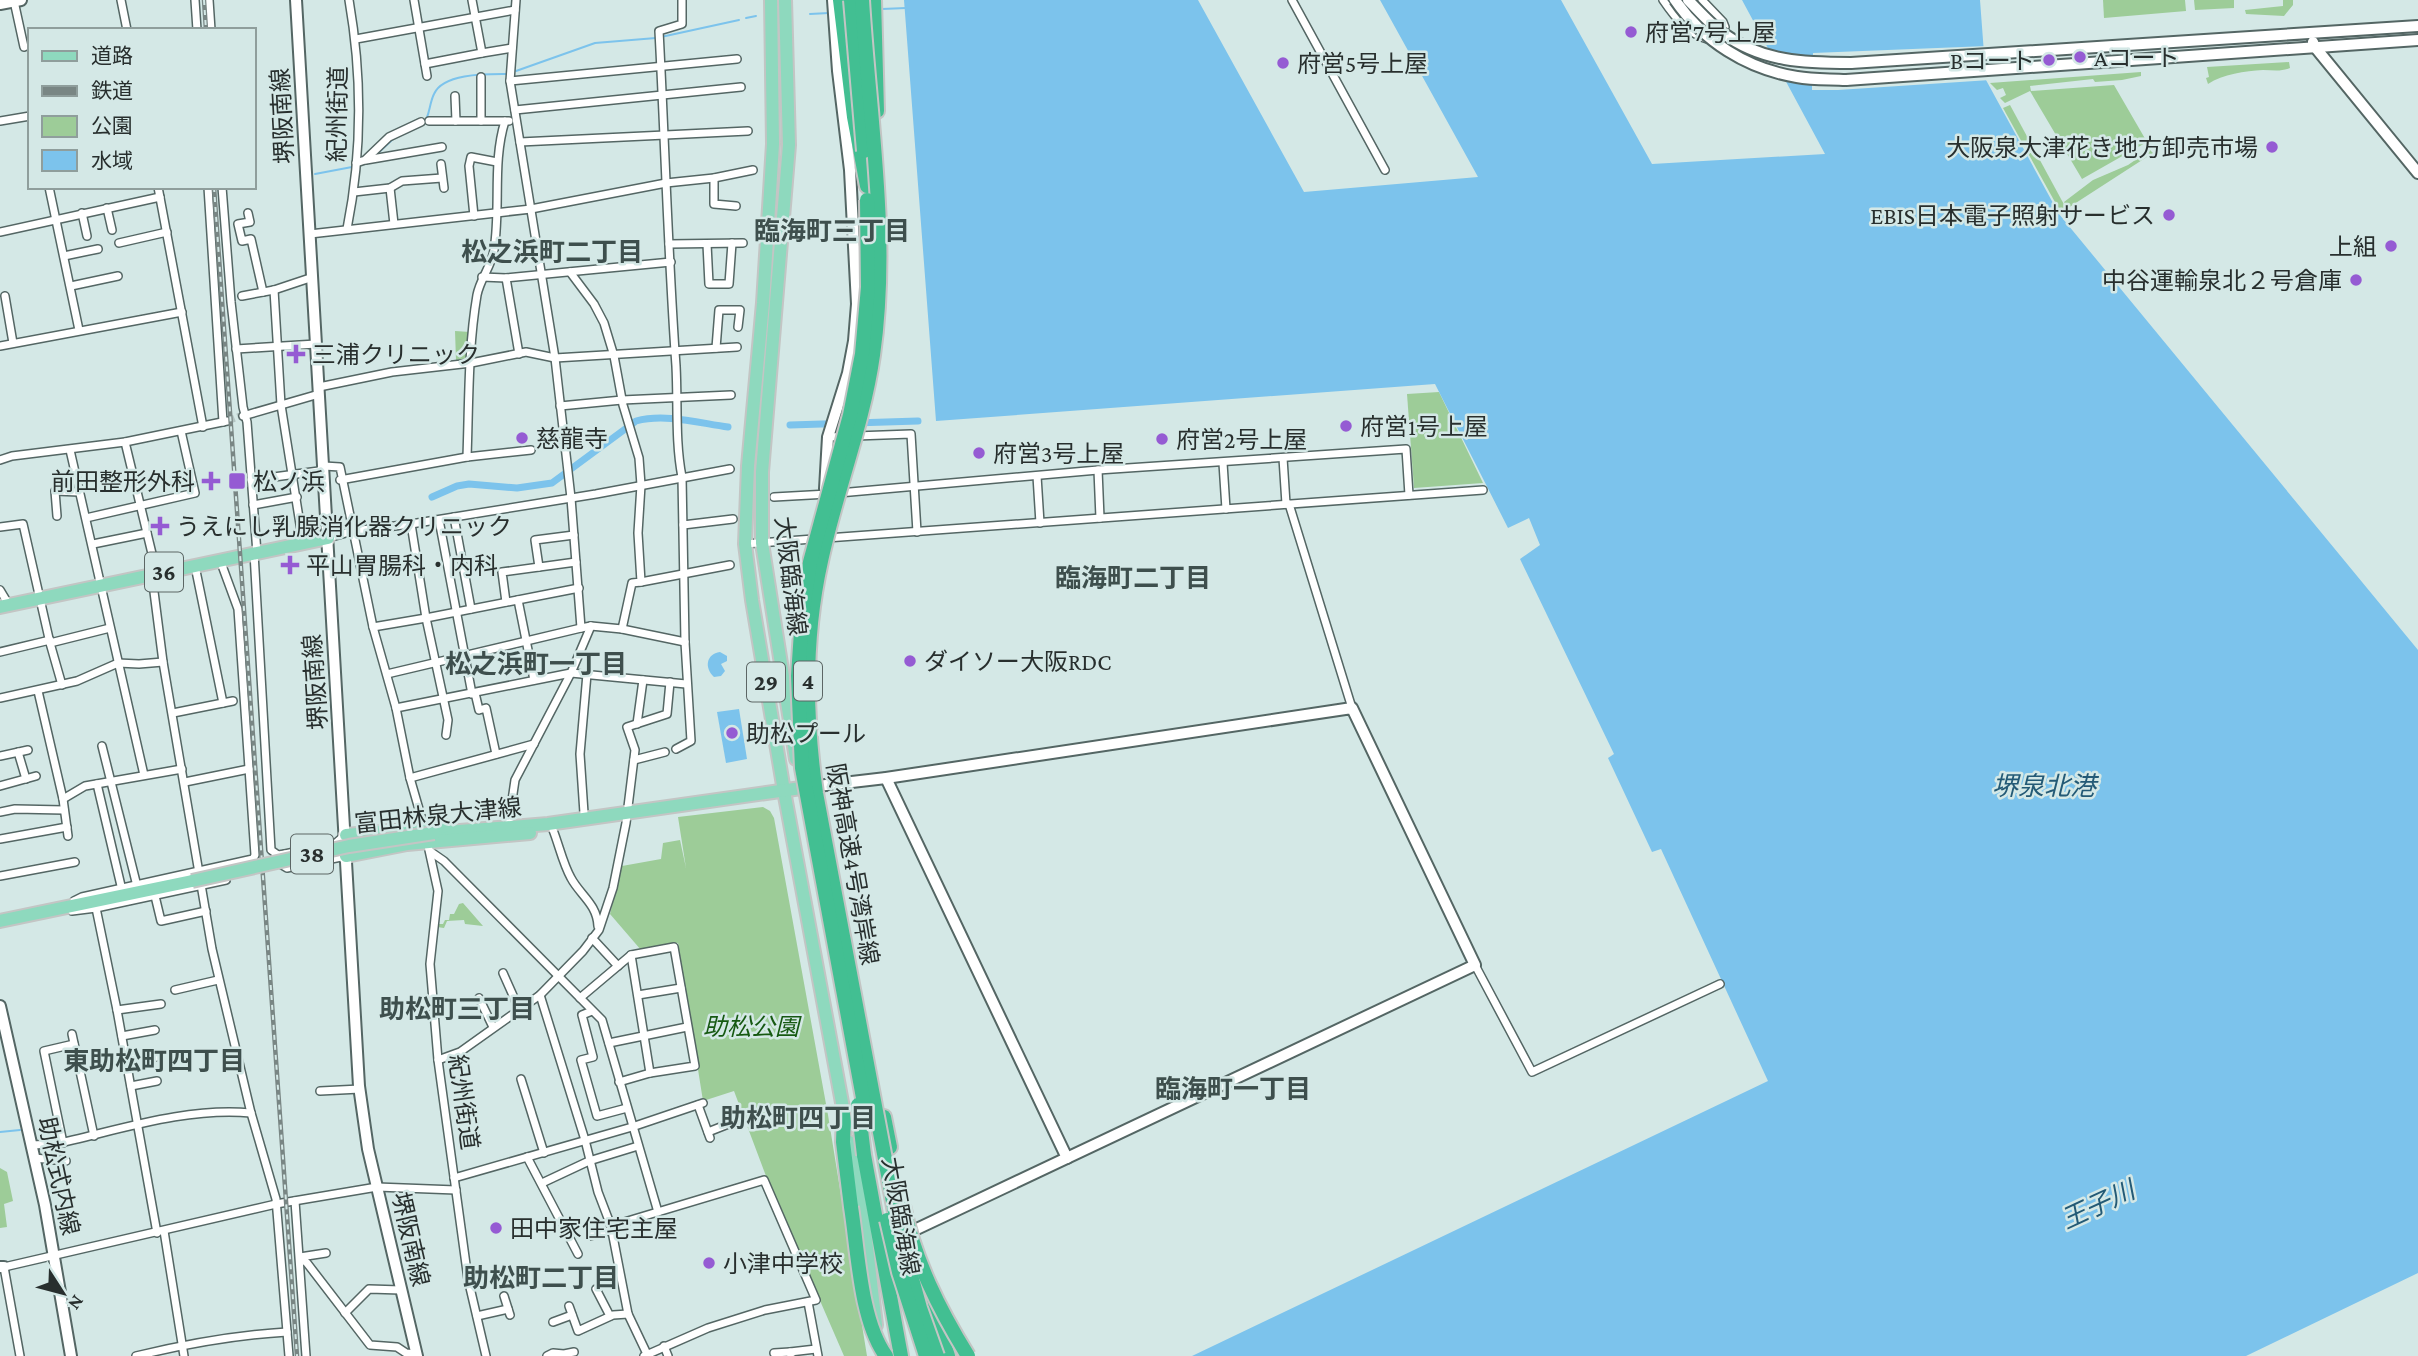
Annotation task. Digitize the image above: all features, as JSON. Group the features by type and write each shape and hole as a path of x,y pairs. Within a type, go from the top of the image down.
{"highway":[{"name":"阪神高速4号湾岸線","path":"851,0 867,186 868,287 862,354 850,415 810,562 802,617 799,666 802,768 835,957 889,1230 902,1285 926,1356"},
{"name":"阪神高速4号湾岸線","path":"862,0 880,249 873,354 861,417 821,562 811,628 809,736 816,793 898,1228 920,1308 937,1356"},
{"path":"874,0 881,181 880,249"},
{"path":"835,6 867,186"},
{"path":"835,957 853,1061 864,1155 904,1356"},
{"path":"858,1017 911,1236 931,1290 968,1356"},
{"path":"845,1115 843,1142 869,1322 884,1356"},
{"path":"907,1234 948,1356"}],"main road":[{"name":"大阪臨海線","path":"771,0 773,144 763,303 748,466 746,544 752,600 784,791 845,1115 884,1356"},
{"name":"大阪臨海線","path":"785,0 789,145 762,472 762,542 801,788 904,1356"},
{"name":"36","path":"4,606 328,538"},
{"name":"富田林泉大津線","path":"0,921 349,846 548,824 801,788"},
{"name":"38","path":"346,856 509,821 604,811 612,815"},
{"name":"38","path":"346,835 429,839 553,830 589,824 612,815"},
{"path":"846,1035 862,1061 871,1104 888,1151 907,1234"}],"street":[{"path":"121,0 127,28"},
{"path":"195,0 197,28"},
{"path":"209,0 211,28"},
{"name":"堺阪南線","path":"296,0 360,1089 364,1125 377,1187 416,1355"},
{"name":"紀州街道","path":"347,229 354,192 359,74 352,0"},
{"path":"414,0 427,76"},
{"path":"472,0 482,53"},
{"path":"516,0 511,76 555,358 571,498 581,628"},
{"path":"676,749 691,741 686,684 682,477 678,453 678,397 659,36 682,24 682,0"},
{"path":"1292,0 1385,170"},
{"path":"1663,0 1693,34 1710,40 1718,38 1725,27 1723,22 1702,0"},
{"path":"1675,0 1684,13 1716,44 1754,65 1797,77 1846,80 2418,40"},
{"path":"1688,0 1724,34 1759,54 1799,62 1851,63 2418,26"},
{"path":"0,5 18,1 24,47"},
{"path":"830,539 826,494 830,430 848,373 857,304 850,170 838,71 835,6"},
{"path":"356,38 515,10"},
{"path":"2310,33 2315,47 2418,173"},
{"path":"425,64 512,48"},
{"path":"511,76 737,59"},
{"path":"481,77 481,121"},
{"path":"515,110 741,87"},
{"path":"456,96 456,121"},
{"path":"0,121 28,116"},
{"path":"467,457 477,295 494,252 497,162 505,121"},
{"path":"365,160 389,137 425,122 517,121"},
{"path":"520,142 748,131"},
{"path":"356,163 442,147"},
{"path":"474,216 471,157 497,162"},
{"path":"441,164 444,188"},
{"path":"310,234 531,209 666,183 715,178 753,170"},
{"path":"354,192 390,188 402,181 442,178"},
{"path":"715,178 714,204 736,206"},
{"path":"390,188 394,224"},
{"path":"49,189 79,330"},
{"path":"158,189 203,427"},
{"path":"0,460 12,456 125,442 226,421 208,189"},
{"path":"222,189 253,505 271,850 278,855 336,843 346,835"},
{"path":"0,232 160,197"},
{"path":"107,208 112,230"},
{"path":"82,213 87,236"},
{"path":"248,213 250,222 238,224 242,241 251,239 263,292"},
{"path":"119,243 167,232"},
{"path":"707,244 709,284 729,284 732,243"},
{"path":"669,244 744,243"},
{"path":"64,256 98,248"},
{"path":"482,278 671,262"},
{"path":"570,272 594,304 604,323 639,458 638,533 641,582"},
{"path":"71,286 118,276"},
{"path":"242,296 274,290 313,277"},
{"path":"506,278 519,354"},
{"path":"274,290 281,405 303,543"},
{"path":"5,296 13,343"},
{"path":"215,301 231,299"},
{"path":"716,348 719,310 740,310 738,327"},
{"path":"0,346 182,312"},
{"path":"236,349 316,344"},
{"path":"243,416 319,390 392,372 471,363 526,352 555,358 737,347"},
{"path":"560,406 731,395"},
{"path":"830,430 911,435 917,532"},
{"path":"86,518 195,493 181,431"},
{"path":"125,442 155,566 153,584 163,662 183,769 197,880 206,911 218,980 276,1204 289,1356"},
{"path":"774,497 1098,470 1406,449 1409,495"},
{"path":"70,450 144,775"},
{"path":"251,480 319,471 324,466 340,467 341,480 467,457 531,450"},
{"path":"1283,458 1287,504 1352,708 1475,965 1532,1072 1720,984"},
{"path":"1223,463 1226,509"},
{"path":"328,538 353,531 439,520 730,469"},
{"path":"1098,470 1100,518"},
{"path":"1037,475 1040,523"},
{"name":"紀州街道","path":"341,480 373,626 396,708 410,778 429,839 438,891 430,964 438,1060 468,1279 486,1356"},
{"path":"746,544 1483,490"},
{"path":"57,516 55,491 79,492"},
{"path":"253,505 297,497"},
{"path":"454,517 471,609"},
{"path":"683,525 733,519"},
{"path":"439,520 474,693 479,709 486,708 496,754"},
{"path":"0,527 23,524 62,685"},
{"path":"411,524 426,618 448,720 446,735"},
{"path":"93,544 147,533"},
{"path":"539,567 535,540 574,535"},
{"path":"54,910 81,911 155,896 224,867 253,859 255,855 238,609 220,560"},
{"path":"506,602 502,572 576,562"},
{"path":"622,629 632,583 730,565"},
{"path":"195,566 223,703"},
{"path":"373,626 579,587"},
{"path":"0,590 4,606"},
{"path":"518,600 534,680"},
{"path":"387,674 591,626 622,629 685,642"},
{"path":"509,821 515,780 591,626"},
{"path":"0,652 110,628"},
{"path":"0,698 77,681 118,663 163,662"},
{"path":"396,708 570,673 686,684"},
{"path":"584,813 580,754 587,674"},
{"path":"637,724 643,680"},
{"path":"438,1060 460,1052 540,995 599,930 613,888 634,760 635,750 627,727 667,714 670,682"},
{"path":"37,691 63,799 68,836"},
{"path":"173,713 233,701"},
{"path":"801,788 886,778 1352,708"},
{"path":"410,778 534,744"},
{"path":"102,746 137,886"},
{"path":"0,756 28,750"},
{"path":"18,752 26,779"},
{"path":"634,760 665,752"},
{"path":"63,799 85,786 183,769"},
{"path":"185,782 249,769"},
{"path":"0,786 36,776"},
{"path":"886,778 1067,1158"},
{"path":"97,784 122,890"},
{"path":"0,812 15,809 64,810"},
{"path":"0,839 67,827"},
{"path":"553,830 571,879 586,895 598,915 599,930"},
{"path":"429,839 444,861 602,1020 658,1212"},
{"path":"285,853 281,857 282,865 287,869 346,856"},
{"path":"0,876 75,862"},
{"path":"54,910 82,897 137,886 226,880 224,867"},
{"path":"155,896 160,921 206,911"},
{"path":"96,908 184,1356"},
{"path":"593,938 618,965"},
{"path":"580,999 631,955 674,947 695,1066 650,1073 619,1082"},
{"path":"631,955 650,1073"},
{"path":"885,1243 1475,965"},
{"path":"503,973 519,1009"},
{"path":"180,991 218,980"},
{"path":"638,995 681,988"},
{"path":"540,995 585,1140 589,1161 612,1228 628,1314 645,1355 765,1310 816,1300 764,1180 658,1212 612,1228 590,1236"},
{"path":"479,998 493,1027"},
{"path":"117,1010 161,1004"},
{"name":"助松式内線","path":"0,1006 4,1038 32,1145 71,1356"},
{"path":"592,1011 582,1016 593,1057 581,1060 597,1116 627,1108"},
{"path":"609,1043 687,1027"},
{"path":"121,1036 155,1030"},
{"path":"72,1034 94,1136"},
{"path":"63,1143 44,1051 74,1044"},
{"path":"126,1058 151,1054 156,1057"},
{"path":"70,1068 79,1066"},
{"path":"521,1079 544,1153"},
{"path":"131,1086 156,1081"},
{"path":"320,1091 360,1089"},
{"path":"454,1178 632,1127 700,1104 709,1135 741,1119"},
{"path":"32,1145 63,1143 197,1113 221,1110 251,1113"},
{"path":"542,1183 589,1161 638,1146"},
{"path":"527,1157 578,1254"},
{"path":"34,1158 66,1161"},
{"path":"20,1356 2,1267 276,1204 377,1187 456,1191"},
{"path":"295,1201 306,1356"},
{"path":"300,1257 326,1253"},
{"path":"300,1257 370,1345 397,1347 416,1355"},
{"path":"345,1312 369,1289 401,1290"},
{"path":"596,1289 611,1316"},
{"path":"477,1316 509,1312 505,1296"},
{"path":"774,1353 817,1352 808,1303"},
{"path":"569,1306 578,1331 611,1316 628,1314"},
{"path":"553,1322 572,1315"},
{"path":"136,1356 183,1345 287,1332"},
{"path":"664,1346 668,1356"},
{"path":"547,1356 574,1352"}],"green space":[{"path":"2103,0 2185,0 2186,11 2104,18"},
{"path":"2194,0 2234,0 2234,8 2195,10"},
{"path":"2283,0 2293,0 2293,5 2284,16 2246,14 2245,10 2283,6"},
{"path":"2289,62 2290,68 2283,70 2242,72 2208,84 2206,78 2209,77 2207,67"},
{"path":"2141,72 2141,76 2122,80 2095,82 2093,79 2030,86 2031,91 2114,85 2147,142 2082,179 2030,91 2005,103 2000,98 2006,95 2003,88 1997,90 1990,83"},
{"path":"2010,105 2067,210 2061,213 2003,108"},
{"path":"2150,150 2153,153 2068,208 2064,202 2093,180 2128,165"},
{"path":"455,331 470,332 469,359 456,360"},
{"path":"1439,392 1483,483 1414,488 1407,394"},
{"name":"助松公園","path":"763,807 770,811 774,818 828,1115 867,1356 844,1356 766,1176 734,1091 703,1101 678,943 641,950 610,914 622,866 661,859 663,843 680,840 686,868 678,817"},
{"path":"463,903 483,926 465,924 464,920 447,921 444,928 437,927 437,924 449,920 450,914 454,914 459,904"},
{"path":"0,1168 7,1172 13,1201 4,1204 7,1227 0,1228"}],"water":[{"name":"堺泉北港","path":"904,0 1198,0 1304,192 1478,177 1380,0 1561,0 1652,164 1825,154 1742,0 1980,0 1986,80 2059,214 2418,650 2418,1273 2246,1356 1192,1356 1768,1081 1661,849 1652,852 1608,758 1614,754 1520,559 1540,545 1529,518 1508,528 1435,384 936,421"},
{"path":"720,652 727,656 727,661 721,664 725,671 721,676 714,677 708,662 712,655"},
{"name":"助松プール","path":"739,709 747,759 726,763 717,712"}],"pier":[{"path":"1987,46 1990,80 1838,90 1812,90 1812,85 1781,80 1764,49 1793,56 1813,57 1813,53"}],"waterway":[{"path":"882,9 906,8"},
{"path":"810,14 829,13"},
{"path":"746,18 756,16"},
{"path":"661,37 739,20"},
{"path":"516,71 595,43 656,38"},
{"path":"423,125 434,94 446,82 466,76 506,74"},
{"path":"377,154 393,139"},
{"path":"315,174 352,167"},
{"path":"432,497 469,484 517,488 552,483 636,421 670,418 728,427"},
{"path":"790,425 918,421"},
{"path":"0,1132 20,1130"}],"tunnel":[{"path":"228,421 240,416"}],"railway":[{"path":"204,0 206,28"},
{"path":"214,189 297,1356"}],"place":[{"name":"府営7号上屋","path":"1631,32"},
{"name":"Aコート","path":"2080,57"},
{"name":"Bコート","path":"2049,60"},
{"name":"府営5号上屋","path":"1283,63"},
{"name":"大阪泉大津花き地方卸売市場","path":"2272,147"},
{"name":"EBIS日本電子照射サービス","path":"2169,215"},
{"name":"上組","path":"2391,246"},
{"name":"中谷運輸泉北２号倉庫","path":"2356,280"},
{"name":"三浦クリニック","path":"296,354"},
{"name":"府営1号上屋","path":"1346,426"},
{"name":"慈龍寺","path":"522,438"},
{"name":"府営2号上屋","path":"1162,439"},
{"name":"府営3号上屋","path":"979,453"},
{"name":"前田整形外科","path":"211,481"},
{"name":"松ノ浜","path":"237,481"},
{"name":"うえにし乳腺消化器クリニック","path":"160,526"},
{"name":"平山胃腸科・内科","path":"290,565"},
{"name":"ダイソー大阪RDC","path":"910,661"},
{"name":"助松プール","path":"732,733"},
{"name":"田中家住宅主屋","path":"496,1228"},
{"name":"小津中学校","path":"709,1263"}],"district":[{"name":"臨海町三丁目","path":"832,231"},
{"name":"松之浜町二丁目","path":"552,252"},
{"name":"臨海町二丁目","path":"1133,578"},
{"name":"松之浜町一丁目","path":"536,664"},
{"name":"助松町三丁目","path":"457,1009"},
{"name":"東助松町四丁目","path":"154,1061"},
{"name":"臨海町一丁目","path":"1233,1089"},
{"name":"助松町四丁目","path":"798,1118"},
{"name":"助松町二丁目","path":"541,1278"}],"water label":[{"name":"王子川","path":"2098,1205"}]}
